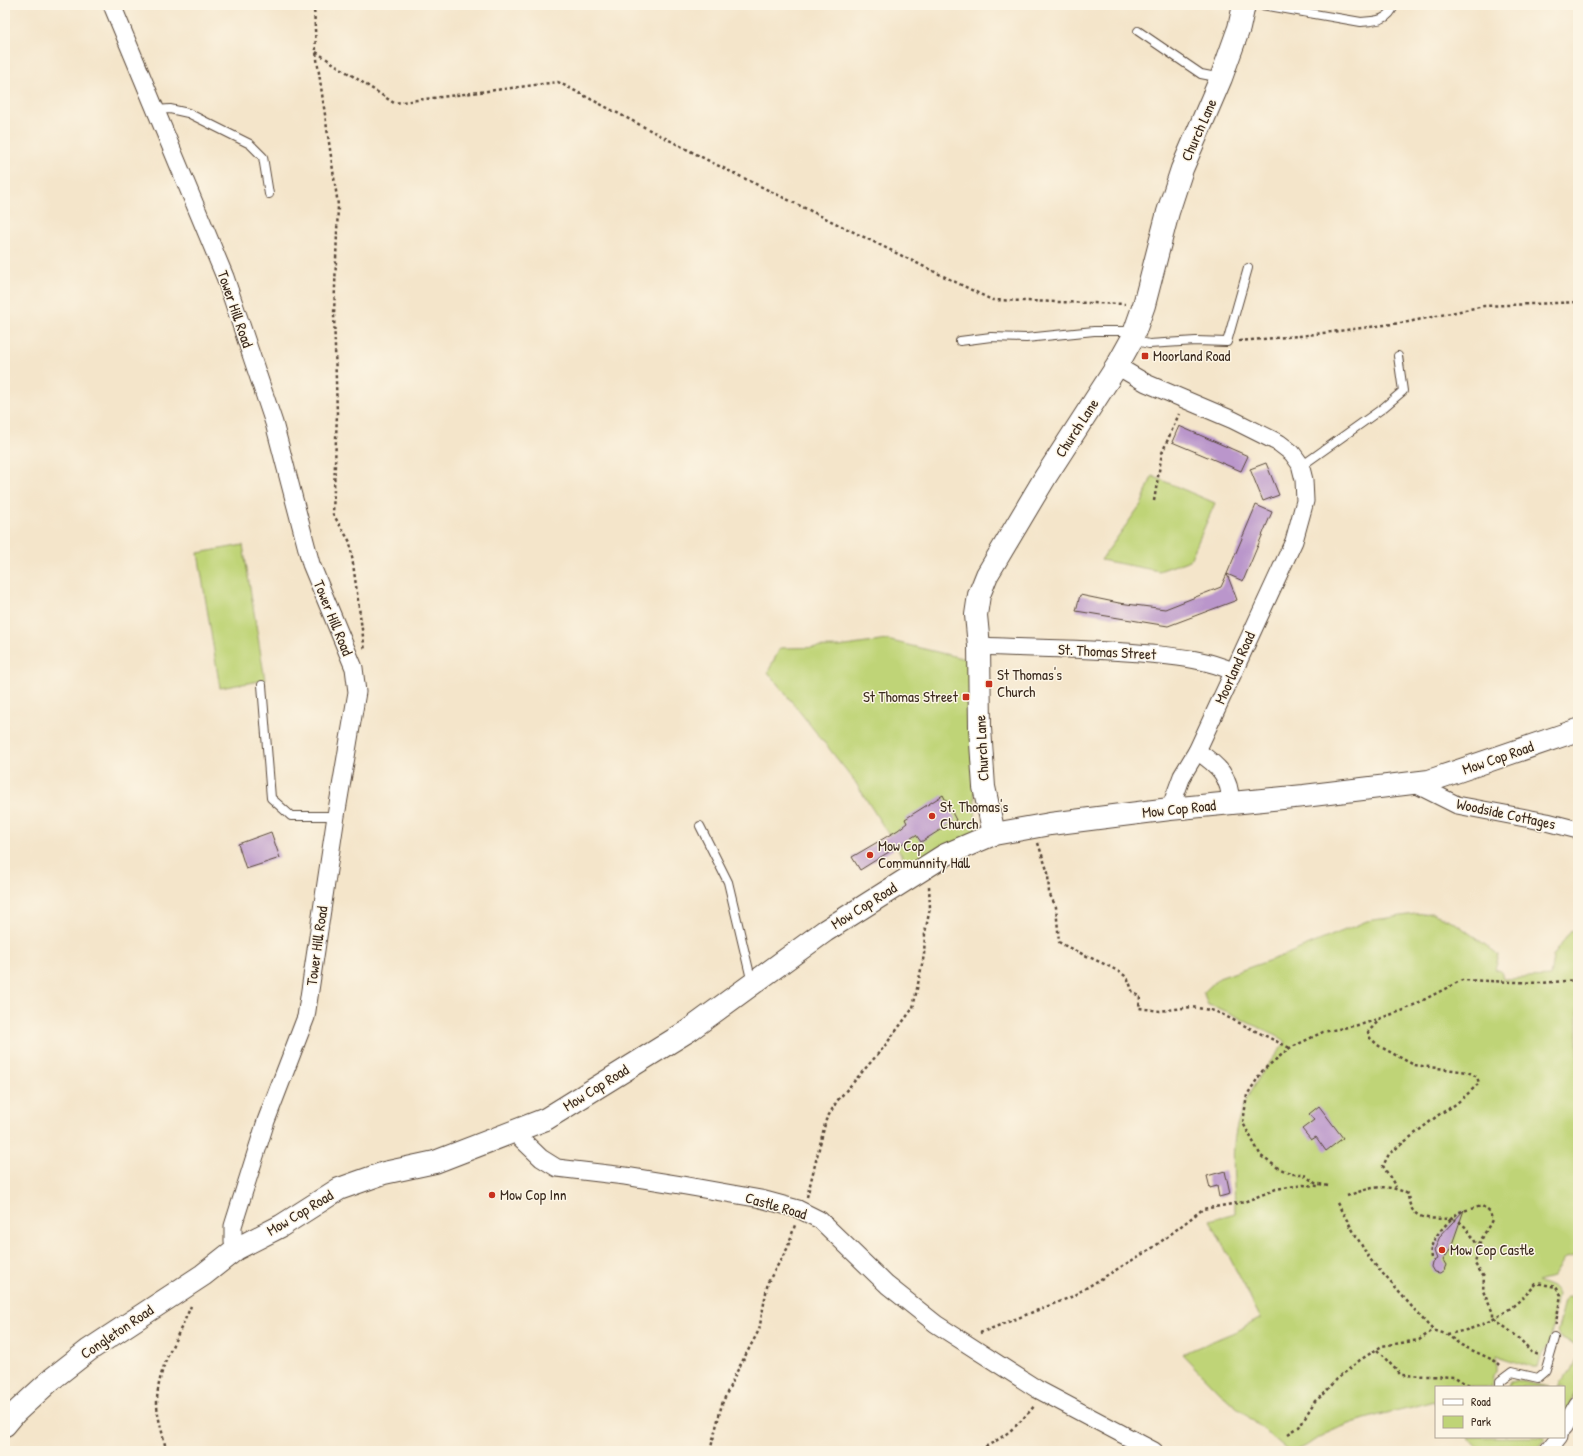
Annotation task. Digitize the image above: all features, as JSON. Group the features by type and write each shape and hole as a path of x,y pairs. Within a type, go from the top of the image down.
{"street":[{"name":"Tower Hill Road","path":"112,5 154,110 225,277 274,423 312,564 354,668 357,692 336,816 306,1017 266,1121 233,1226 233,1241 236,1249"},
{"name":"Church Lane","path":"994,834 984,787 980,728 979,646 976,615 979,595 987,575 1046,476 1117,366 1133,335 1144,305 1168,212 1182,169 1221,78 1239,28 1244,5"},
{"name":"Moorland Road","path":"1117,366 1146,383 1233,420 1279,443 1292,454 1300,467 1304,480 1306,501 1294,541 1232,671 1197,751 1182,776 1170,809"},
{"name":"St. Thomas Street","path":"979,646 1111,650 1172,656 1212,662 1232,671"},
{"name":"Mow Cop Road","path":"236,1249 281,1226 339,1189 384,1173 435,1162 546,1119 688,1030 825,931 945,855 994,834 1032,827 1170,809 1231,804 1428,781 1578,730"},
{"path":"1197,751 1218,766 1227,778 1231,788 1231,804"},
{"name":"Woodside Cottages","path":"1413,783 1456,805 1547,822 1578,830"},
{"name":"Castle Road","path":"514,1132 541,1158 557,1168 667,1183 761,1199 801,1210 820,1220 887,1285 936,1324 1044,1393 1062,1401 1154,1451"},
{"name":"Congleton Road","path":"5,1425 15,1413 52,1379 89,1350 203,1276 236,1249"},
{"path":"1565,1426 1578,1404"},
{"path":"1548,1451 1557,1438"}],"lane":[{"path":"1262,5 1361,22 1376,21 1385,18 1392,11 1394,5"},
{"path":"1138,31 1201,74 1221,78"},
{"path":"154,110 170,109 188,113 250,144 263,157 269,194"},
{"path":"960,341 991,337 1026,338 1094,330 1133,335 1149,344 1196,341 1227,342 1248,268"},
{"path":"1300,467 1403,391 1398,356"},
{"path":"262,685 271,798 291,816 336,816"},
{"path":"700,826 728,882 752,984"},
{"path":"1500,1386 1500,1381 1512,1372 1538,1378 1545,1372 1555,1338"}],"path":[{"path":"314,5 316,52 338,205 334,314 337,414 333,514 350,542 365,650 363,661 354,668"},
{"path":"316,52 394,103 558,82 714,163 992,300 1144,305"},
{"path":"1227,342 1300,336 1408,322 1484,306 1578,302"},
{"path":"1154,501 1162,453 1184,400"},
{"path":"1032,827 1048,873 1049,893 1056,907 1059,942 1070,950 1098,961 1126,977 1133,993 1140,996 1139,1008 1160,1011 1192,1007 1215,1011 1290,1048"},
{"path":"710,1451 722,1404 758,1330 768,1282 787,1249 801,1210 826,1120 837,1101 884,1047 913,1008 924,955 925,932 930,908 930,894 925,868"},
{"path":"963,1342 974,1336 1071,1297 1154,1247 1203,1209 1244,1202 1276,1189 1303,1185 1328,1186 1315,1183 1303,1174 1292,1174 1278,1168 1261,1156 1243,1123 1247,1095 1262,1070 1290,1048 1323,1032 1362,1024 1404,1010 1462,980 1540,983 1578,980"},
{"path":"1381,1018 1368,1032 1370,1038 1379,1046 1414,1065 1468,1072 1477,1077 1479,1083 1449,1109 1441,1113 1389,1154 1383,1166 1396,1188"},
{"path":"1347,1196 1365,1189 1384,1187 1396,1188 1408,1194 1409,1208 1418,1216 1458,1220 1464,1224 1478,1248"},
{"path":"1337,1203 1369,1258 1403,1299 1433,1330 1446,1334 1461,1345 1495,1361 1508,1374"},
{"path":"1431,1258 1429,1250 1438,1233 1459,1212 1482,1206 1490,1212 1492,1220 1478,1248 1475,1264 1484,1277 1483,1291 1493,1312 1493,1318"},
{"path":"1446,1334 1469,1331 1486,1324 1493,1318 1506,1312 1538,1282 1556,1287 1561,1295 1554,1330 1555,1338"},
{"path":"166,1451 157,1404 158,1389 165,1359 192,1302"},
{"path":"1493,1318 1515,1335 1531,1352 1535,1354"},
{"path":"1288,1434 1299,1427 1315,1401 1324,1394 1337,1379 1377,1350 1392,1344 1419,1340 1433,1330"},
{"path":"1377,1350 1389,1364 1402,1375 1455,1377 1464,1383 1474,1386"},
{"path":"974,1451 983,1448 1007,1434 1025,1417 1044,1393"}],"green space":[{"path":"1152,476 1215,503 1190,560 1159,571 1101,560 1142,503"},
{"path":"243,545 265,680 220,688 198,553"},
{"path":"887,640 970,660 976,833 911,870 854,780 768,672 780,648 839,647"},
{"path":"1432,913 1454,922 1499,955 1495,969 1501,971 1503,979 1550,977 1553,957 1571,930 1578,936 1578,1255 1565,1258 1552,1277 1537,1281 1552,1287 1558,1294 1550,1343 1541,1356 1538,1367 1497,1355 1497,1371 1493,1375 1492,1386 1435,1386 1435,1402 1434,1401 1378,1415 1338,1428 1320,1436 1308,1445 1294,1451 1289,1451 1220,1393 1182,1354 1239,1330 1261,1318 1210,1220 1235,1213 1233,1153 1236,1130 1240,1116 1245,1102 1259,1077 1286,1042 1275,1034 1253,1025 1227,1011 1208,1005 1203,993 1219,978 1285,955 1367,921"},
{"path":"1567,1297 1578,1298 1578,1345 1560,1337 1557,1332"},
{"path":"1578,1354 1578,1388 1565,1415 1565,1386 1559,1386 1571,1369"},
{"path":"1515,1380 1543,1386 1508,1386 1510,1381"},
{"path":"1468,1438 1546,1439 1535,1451 1480,1451"}],"building":[{"path":"1179,426 1248,456 1241,471 1172,442"},
{"path":"1266,463 1279,495 1263,501 1250,469"},
{"path":"1256,505 1272,512 1243,581 1227,574"},
{"path":"1227,574 1237,600 1168,626 1076,611 1080,595 1119,603 1165,609 1221,587"},
{"name":"St. Thomas's Church","path":"943,795 956,820 921,842 916,835 860,870 852,857 898,830 907,823 905,819"},
{"path":"271,832 280,858 246,869 238,844"},
{"path":"1319,1106 1343,1138 1326,1151 1316,1137 1311,1140 1302,1129 1314,1120 1309,1114"},
{"path":"1225,1171 1230,1194 1219,1197 1217,1186 1210,1188 1207,1176"},
{"name":"Mow Cop Castle","path":"1464,1210 1450,1250 1443,1260 1446,1265 1444,1270 1440,1273 1434,1272 1431,1267 1432,1262 1437,1259 1434,1251 1440,1236"}],"place":[{"name":"Moorland Road","path":"1145,356"},
{"name":"St Thomas's Church","path":"989,684"},
{"name":"St Thomas Street","path":"966,697"},
{"name":"St. Thomas's Church","path":"932,816"},
{"name":"Mow Cop Communnity Hall","path":"870,855"},
{"name":"Mow Cop Inn","path":"492,1195"},
{"name":"Mow Cop Castle","path":"1442,1250"}]}
